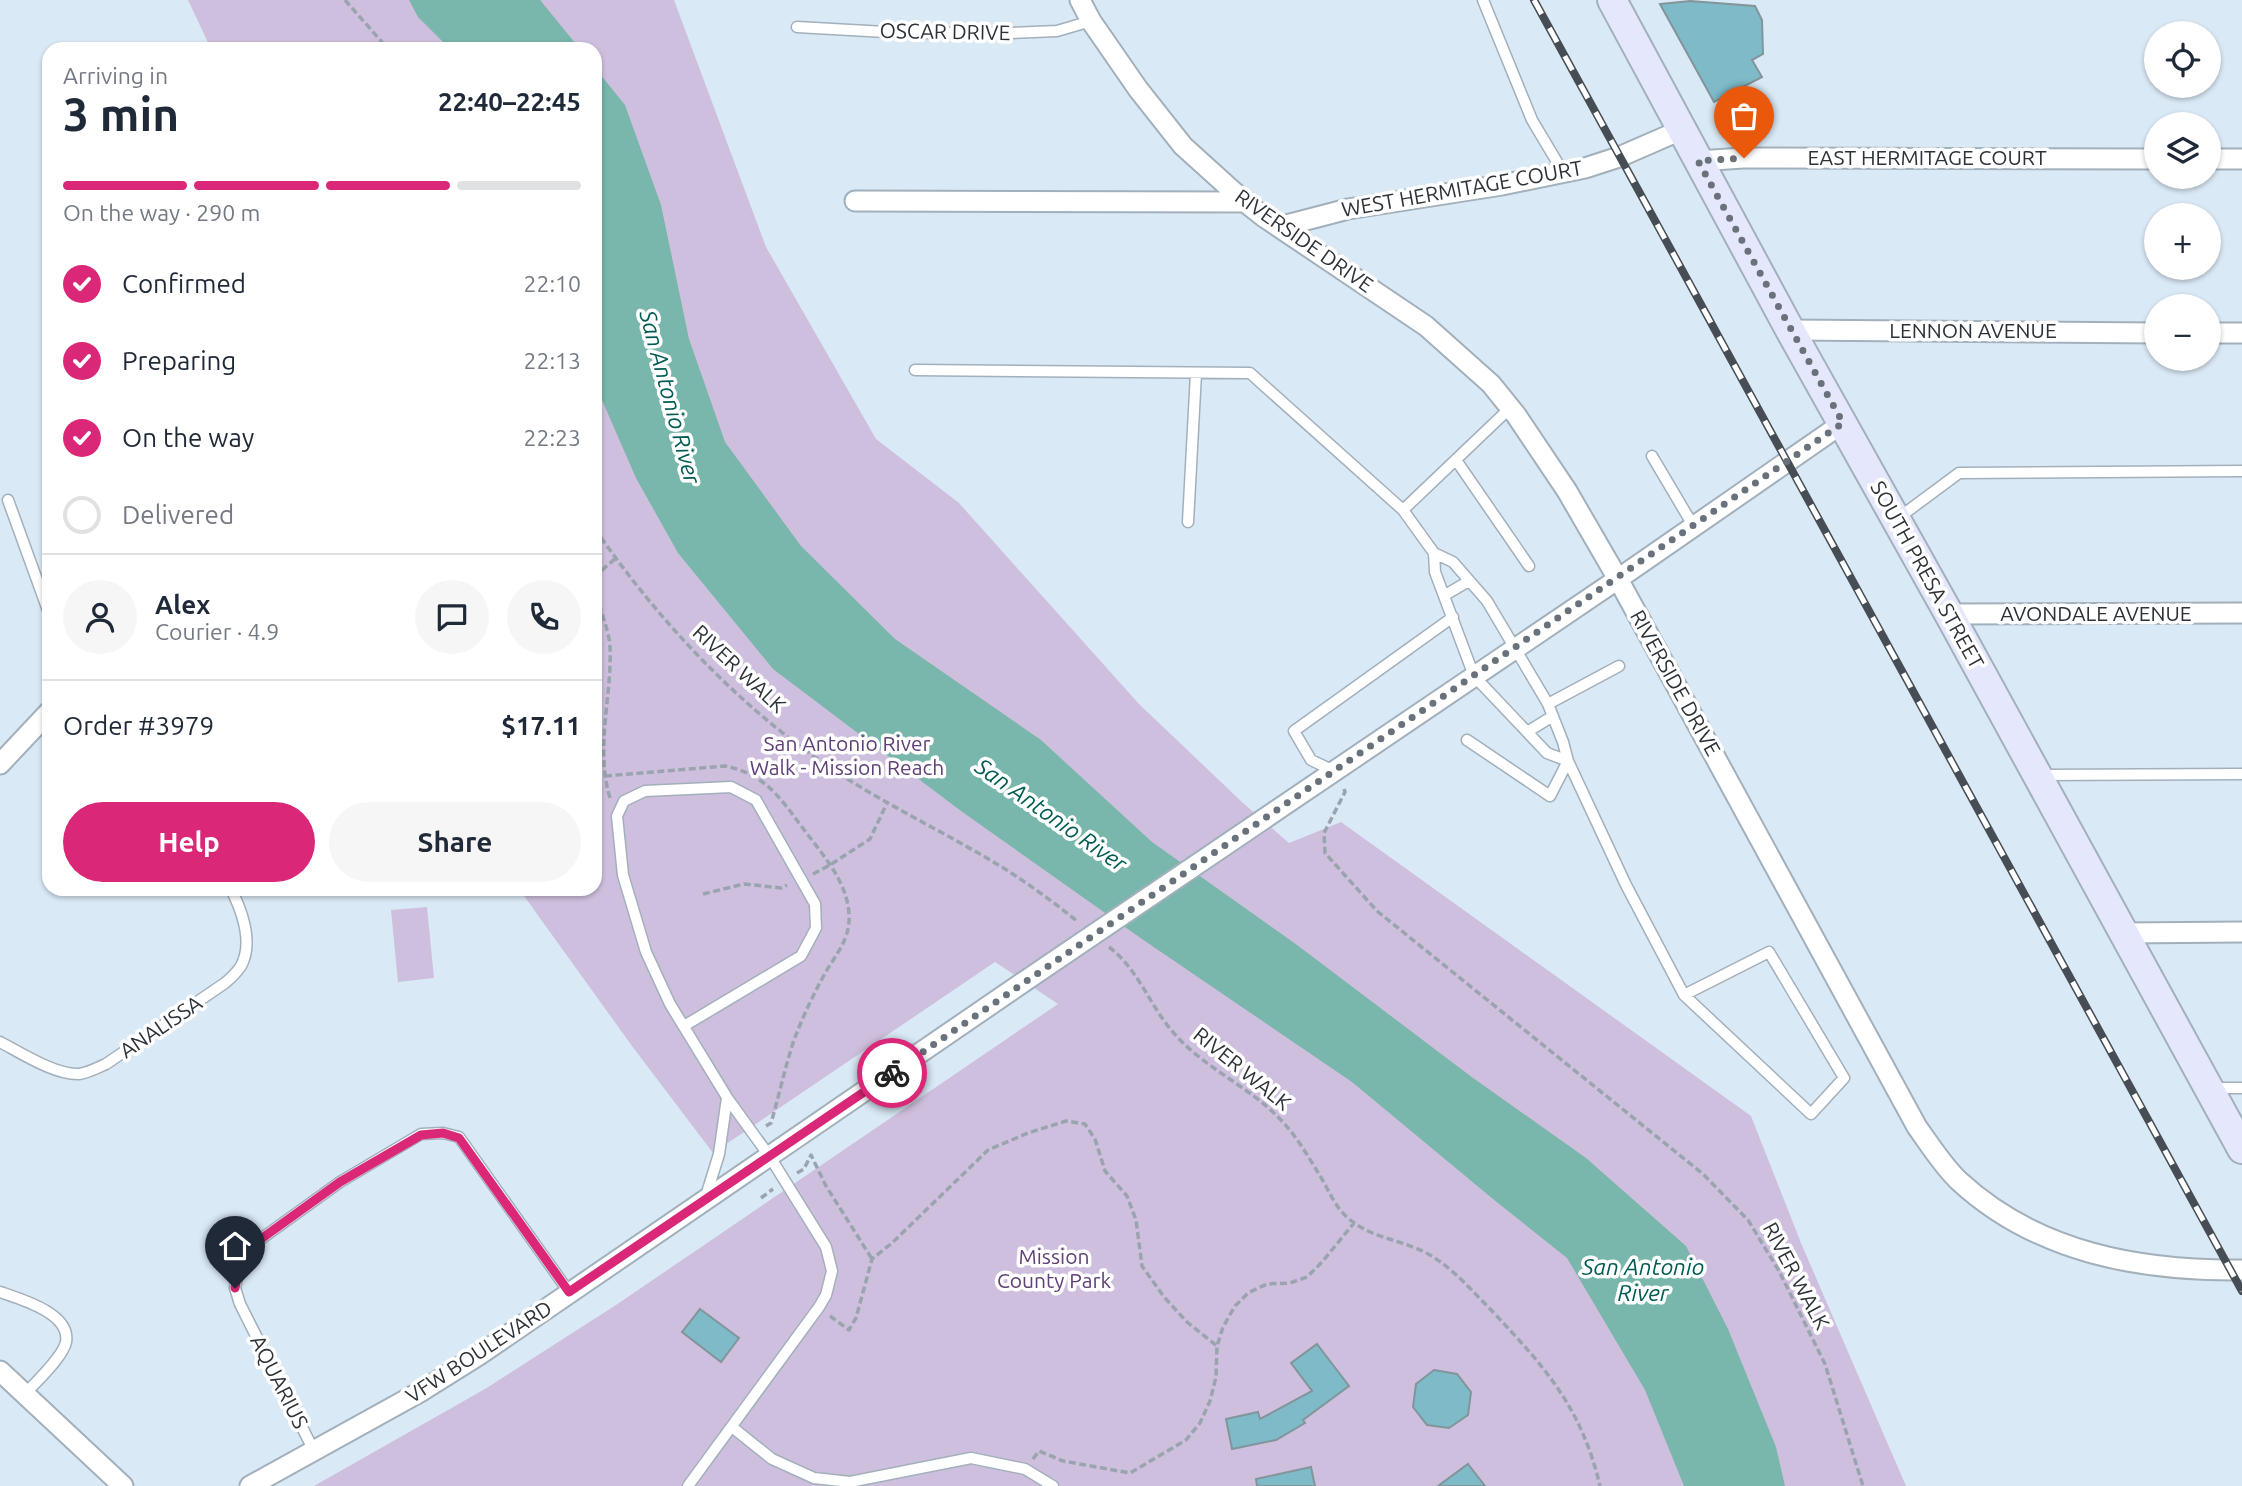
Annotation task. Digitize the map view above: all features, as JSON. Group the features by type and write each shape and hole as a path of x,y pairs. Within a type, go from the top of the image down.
{"main road":[{"name":"SOUTH PRESA STREET","path":"1612,0 1790,330 1950,614 2242,1149"}],"street":[{"name":"RIVERSIDE DRIVE","path":"1080,0 1090,21 1183,146 1245,202 1426,327 1491,384 1510,408 1567,491 1618,579 1917,1127 1945,1166 2003,1215 2023,1228 2055,1241 2098,1255 2157,1266 2242,1270"},
{"name":"WEST HERMITAGE COURT","path":"1279,227 1348,209 1502,185 1585,168 1619,157 1681,130"},
{"name":"EAST HERMITAGE COURT","path":"1698,161 1744,158 2144,159"},
{"path":"2221,159 2242,159"},
{"path":"855,201 1245,202"},
{"name":"LENNON AVENUE","path":"1790,330 2144,332"},
{"path":"2221,333 2242,333"},
{"name":"VFW BOULEVARD","path":"250,1486 420,1392 771,1157 1843,423"},
{"name":"AVONDALE AVENUE","path":"1950,614 2242,614"},
{"path":"3,755 42,719"},
{"path":"2124,933 2242,932"},
{"path":"0,1371 123,1486"}],"lane":[{"path":"1483,0 1532,120 1563,172"},
{"name":"OSCAR DRIVE","path":"797,27 903,33 1010,33 1057,31 1090,21"},
{"path":"915,370 1250,373 1403,510 1434,553 1452,562 1487,601 1548,704 1563,742 1567,761 1626,885 1684,995 1811,1114 1843,1078 1769,952 1684,995"},
{"path":"1188,522 1196,373"},
{"path":"1403,510 1510,408"},
{"path":"1652,456 1694,527"},
{"path":"1456,460 1529,566"},
{"path":"1896,519 1959,473 2242,471"},
{"path":"8,500 42,594"},
{"path":"1434,553 1435,572 1474,676 1547,753 1567,761"},
{"path":"1445,595 1469,581"},
{"path":"1334,771 1311,760 1294,731 1453,617"},
{"path":"1548,704 1619,666"},
{"path":"1527,733 1553,716"},
{"path":"1466,740 1550,796 1567,761"},
{"path":"2038,775 2242,774"},
{"path":"684,1026 801,956 816,928 815,904 756,800 731,788 645,791 624,801 617,816 623,875 646,952 670,1004 727,1098 771,1157 826,1247 832,1271 820,1307 688,1486"},
{"name":"ANALISSA","path":"0,1042 57,1070 78,1074 90,1072 106,1064 225,983 240,969 246,954 246,935 242,913 234,896"},
{"path":"2208,1088 2242,1088"},
{"path":"704,1201 719,1154 727,1098"},
{"name":"AQUARIUS","path":"314,1452 240,1304 235,1288 239,1267 247,1249 340,1182 421,1135 443,1133 459,1138 569,1292"},
{"path":"0,1292 45,1309 61,1322 66,1331 66,1343 59,1356 25,1394"},
{"path":"732,1427 772,1459 814,1478 849,1482 971,1458 1025,1469 1053,1486"}],"path":[{"path":"345,0 382,42"},
{"name":"RIVER WALK","path":"602,539 687,644 736,692 788,737 887,803 1005,869 1083,926"},
{"path":"602,570 616,558"},
{"path":"602,610 610,645 604,726 605,776 608,795 617,816"},
{"path":"605,776 725,766 762,779 782,799 830,865 845,891 850,917 843,947 823,976 799,1029 771,1123"},
{"name":"RIVER WALK","path":"1334,771 1346,792 1324,833 1325,853 1377,911 1703,1174 1748,1220 1779,1271 1825,1364 1863,1486"},
{"name":"RIVER WALK","path":"1104,943 1130,967 1158,1013 1183,1043 1202,1060 1253,1095 1281,1120 1306,1153 1334,1201 1354,1223 1370,1233 1422,1250 1445,1265 1527,1348 1553,1379 1578,1421 1600,1486"},
{"path":"820,1307 849,1330 856,1318 872,1259 988,1150 1028,1132 1066,1121 1085,1124 1095,1139 1105,1171 1127,1196 1136,1220 1142,1266 1164,1297 1187,1322 1217,1346"},
{"path":"804,1169 811,1155 826,1186 872,1259"},
{"path":"1025,1469 1040,1451 1063,1461 1130,1473 1186,1440 1200,1423 1210,1401 1216,1377 1217,1346 1223,1327 1235,1306 1248,1293 1267,1284 1290,1283 1307,1277 1354,1223"}],"green space":[{"name":"San Antonio River Walk - Mission Reach","path":"188,0 674,0 766,247 876,439 959,503 1139,704 1289,843 1341,822 1751,1116 1801,1243 1906,1486 314,1486 485,1389 616,1305 1058,1004 995,962 713,1153 524,896 602,896 602,42 208,42"},
{"path":"427,907 434,978 398,982 391,910"}],"water":[{"path":"409,0 540,0 574,42 443,42 418,17"},
{"name":"San Antonio River","path":"602,77 625,105 661,205 689,339 725,442 801,546 895,639 1041,740 1152,842 1586,1158 1686,1246 1728,1329 1776,1447 1785,1486 1684,1486 1645,1390 1567,1258 1352,1082 961,811 773,669 678,553 636,478 602,400"}],"building":[{"path":"1690,1 1755,6 1762,20 1763,54 1752,60 1762,77 1714,102 1660,4"},
{"path":"700,1309 739,1338 721,1362 682,1332"},
{"path":"1317,1344 1349,1386 1303,1420 1305,1423 1276,1440 1232,1449 1226,1419 1258,1412 1260,1419 1312,1391 1291,1363"},
{"path":"1434,1370 1457,1374 1471,1392 1468,1415 1449,1428 1427,1425 1413,1407 1416,1384"},
{"path":"1468,1464 1485,1486 1438,1486"},
{"path":"1311,1467 1315,1486 1257,1486 1256,1479"}],"railway":[{"path":"1534,0 2242,1291"}],"way so far":[{"path":"892,1073 1598,593 1843,423 1698,161 1744,158"}],"route":[{"path":"235,1288 239,1267 247,1249 340,1182 421,1135 443,1133 459,1138 569,1292 892,1073"}],"park label":[{"name":"Mission County Park","path":"1054,1269"}]}
